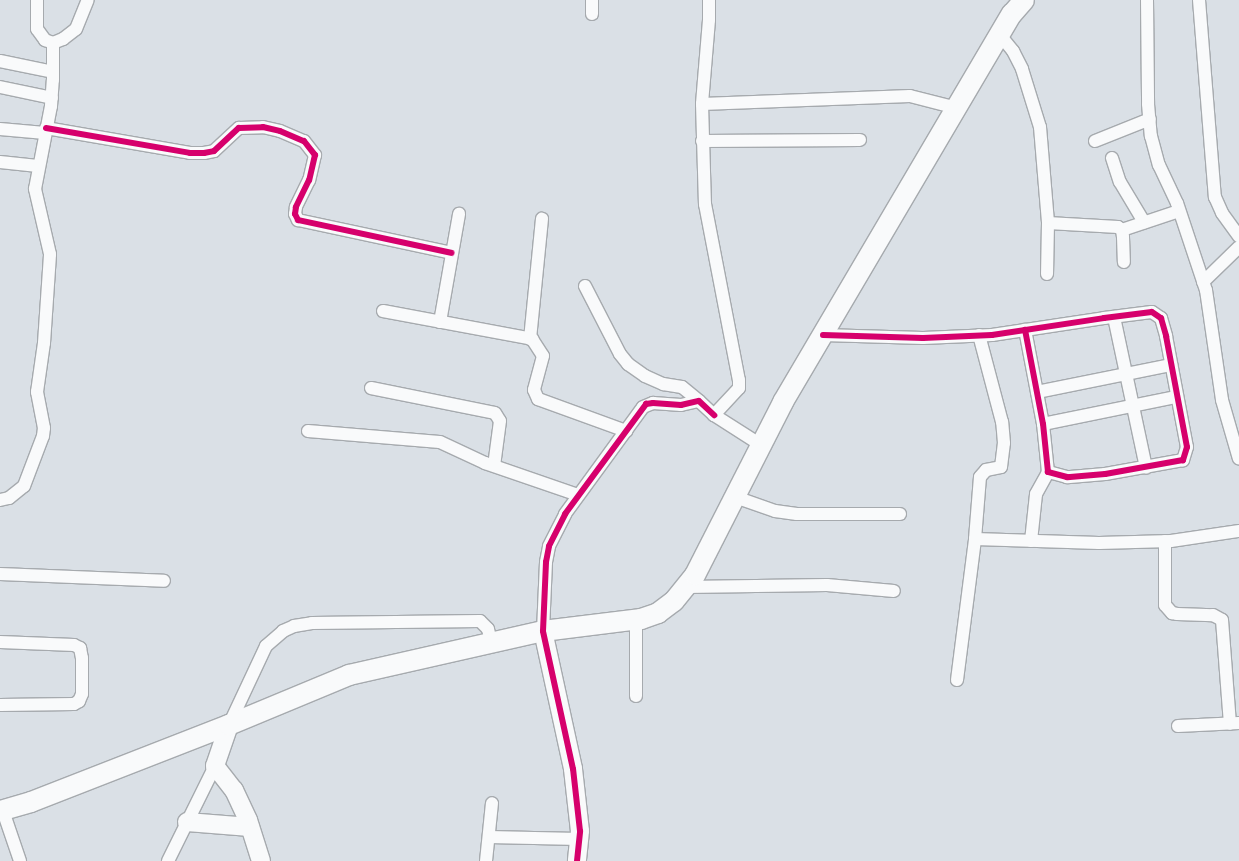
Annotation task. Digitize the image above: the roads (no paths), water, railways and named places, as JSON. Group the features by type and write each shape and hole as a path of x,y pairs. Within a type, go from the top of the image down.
{"main road":[{"path":"1,811 31,802 229,725 349,675 543,632 636,620 658,613 674,601 695,576 783,402 1012,14 1024,0"}],"street":[{"path":"37,0 37,29 45,40 53,43 63,39 76,29 88,0"},
{"path":"592,0 592,14"},
{"path":"709,0 702,104 705,204 739,380 739,388 714,415"},
{"path":"1147,0 1152,136 1159,165 1180,211 1203,282 1222,400 1239,459"},
{"path":"1199,0 1215,197 1222,213 1239,236"},
{"path":"1000,35 1013,51 1022,69 1040,127 1048,223 1047,274"},
{"path":"0,500 9,498 24,486 44,428 37,392 44,343 50,254 36,199 38,166 52,98 53,43"},
{"path":"0,61 53,72"},
{"path":"0,87 52,98"},
{"path":"702,104 910,96 957,108"},
{"path":"1095,141 1150,119"},
{"path":"0,129 46,130 197,153 214,150 239,128 250,126 280,131 304,141 315,155 309,180 296,207 295,214 298,220 452,253"},
{"path":"702,141 860,140"},
{"path":"1112,158 1120,182 1144,222"},
{"path":"0,162 38,166"},
{"path":"1048,223 1113,226 1122,230 1180,211"},
{"path":"440,322 459,214"},
{"path":"530,339 542,218"},
{"path":"1122,230 1124,262"},
{"path":"1203,282 1234,251"},
{"path":"585,286 612,341 628,364 645,376 663,384 682,387 714,415 761,445"},
{"path":"383,311 530,339 538,346 543,356 534,390 538,398 626,431"},
{"path":"823,335 923,338 979,335 1147,312 1156,314 1161,318 1166,336 1176,397 1187,446 1186,455 1183,460 1146,468 1067,477 1048,472"},
{"path":"1114,316 1146,468"},
{"path":"1025,330 1043,424 1048,472 1036,494 1031,541"},
{"path":"957,680 976,539 980,477 986,470 1001,467 1004,443 1002,422 979,335"},
{"path":"1037,392 1171,365"},
{"path":"371,388 495,413 500,421 494,466"},
{"path":"1043,424 1176,397"},
{"path":"576,861 579,839 579,814 573,769 543,632 546,562 549,546 565,514 578,495 648,403 681,405 698,401"},
{"path":"308,431 440,442 494,466 578,495"},
{"path":"735,498 775,511 797,514 900,514"},
{"path":"976,539 1165,541 1239,531"},
{"path":"1165,541 1165,605 1177,614 1212,615 1222,620 1234,723 1178,726"},
{"path":"0,574 164,581"},
{"path":"685,587 827,585 894,591"},
{"path":"636,620 636,696"},
{"path":"168,861 214,766 229,725 266,646 283,631 294,626 312,622 480,621 488,629 491,642"},
{"path":"0,642 74,645 80,648 82,658 82,694 79,701 74,704 0,705"},
{"path":"214,766 234,790 250,827 261,861"},
{"path":"486,861 492,803"},
{"path":"1,811 20,861"},
{"path":"187,822 250,827"},
{"path":"489,838 579,839"}]}
